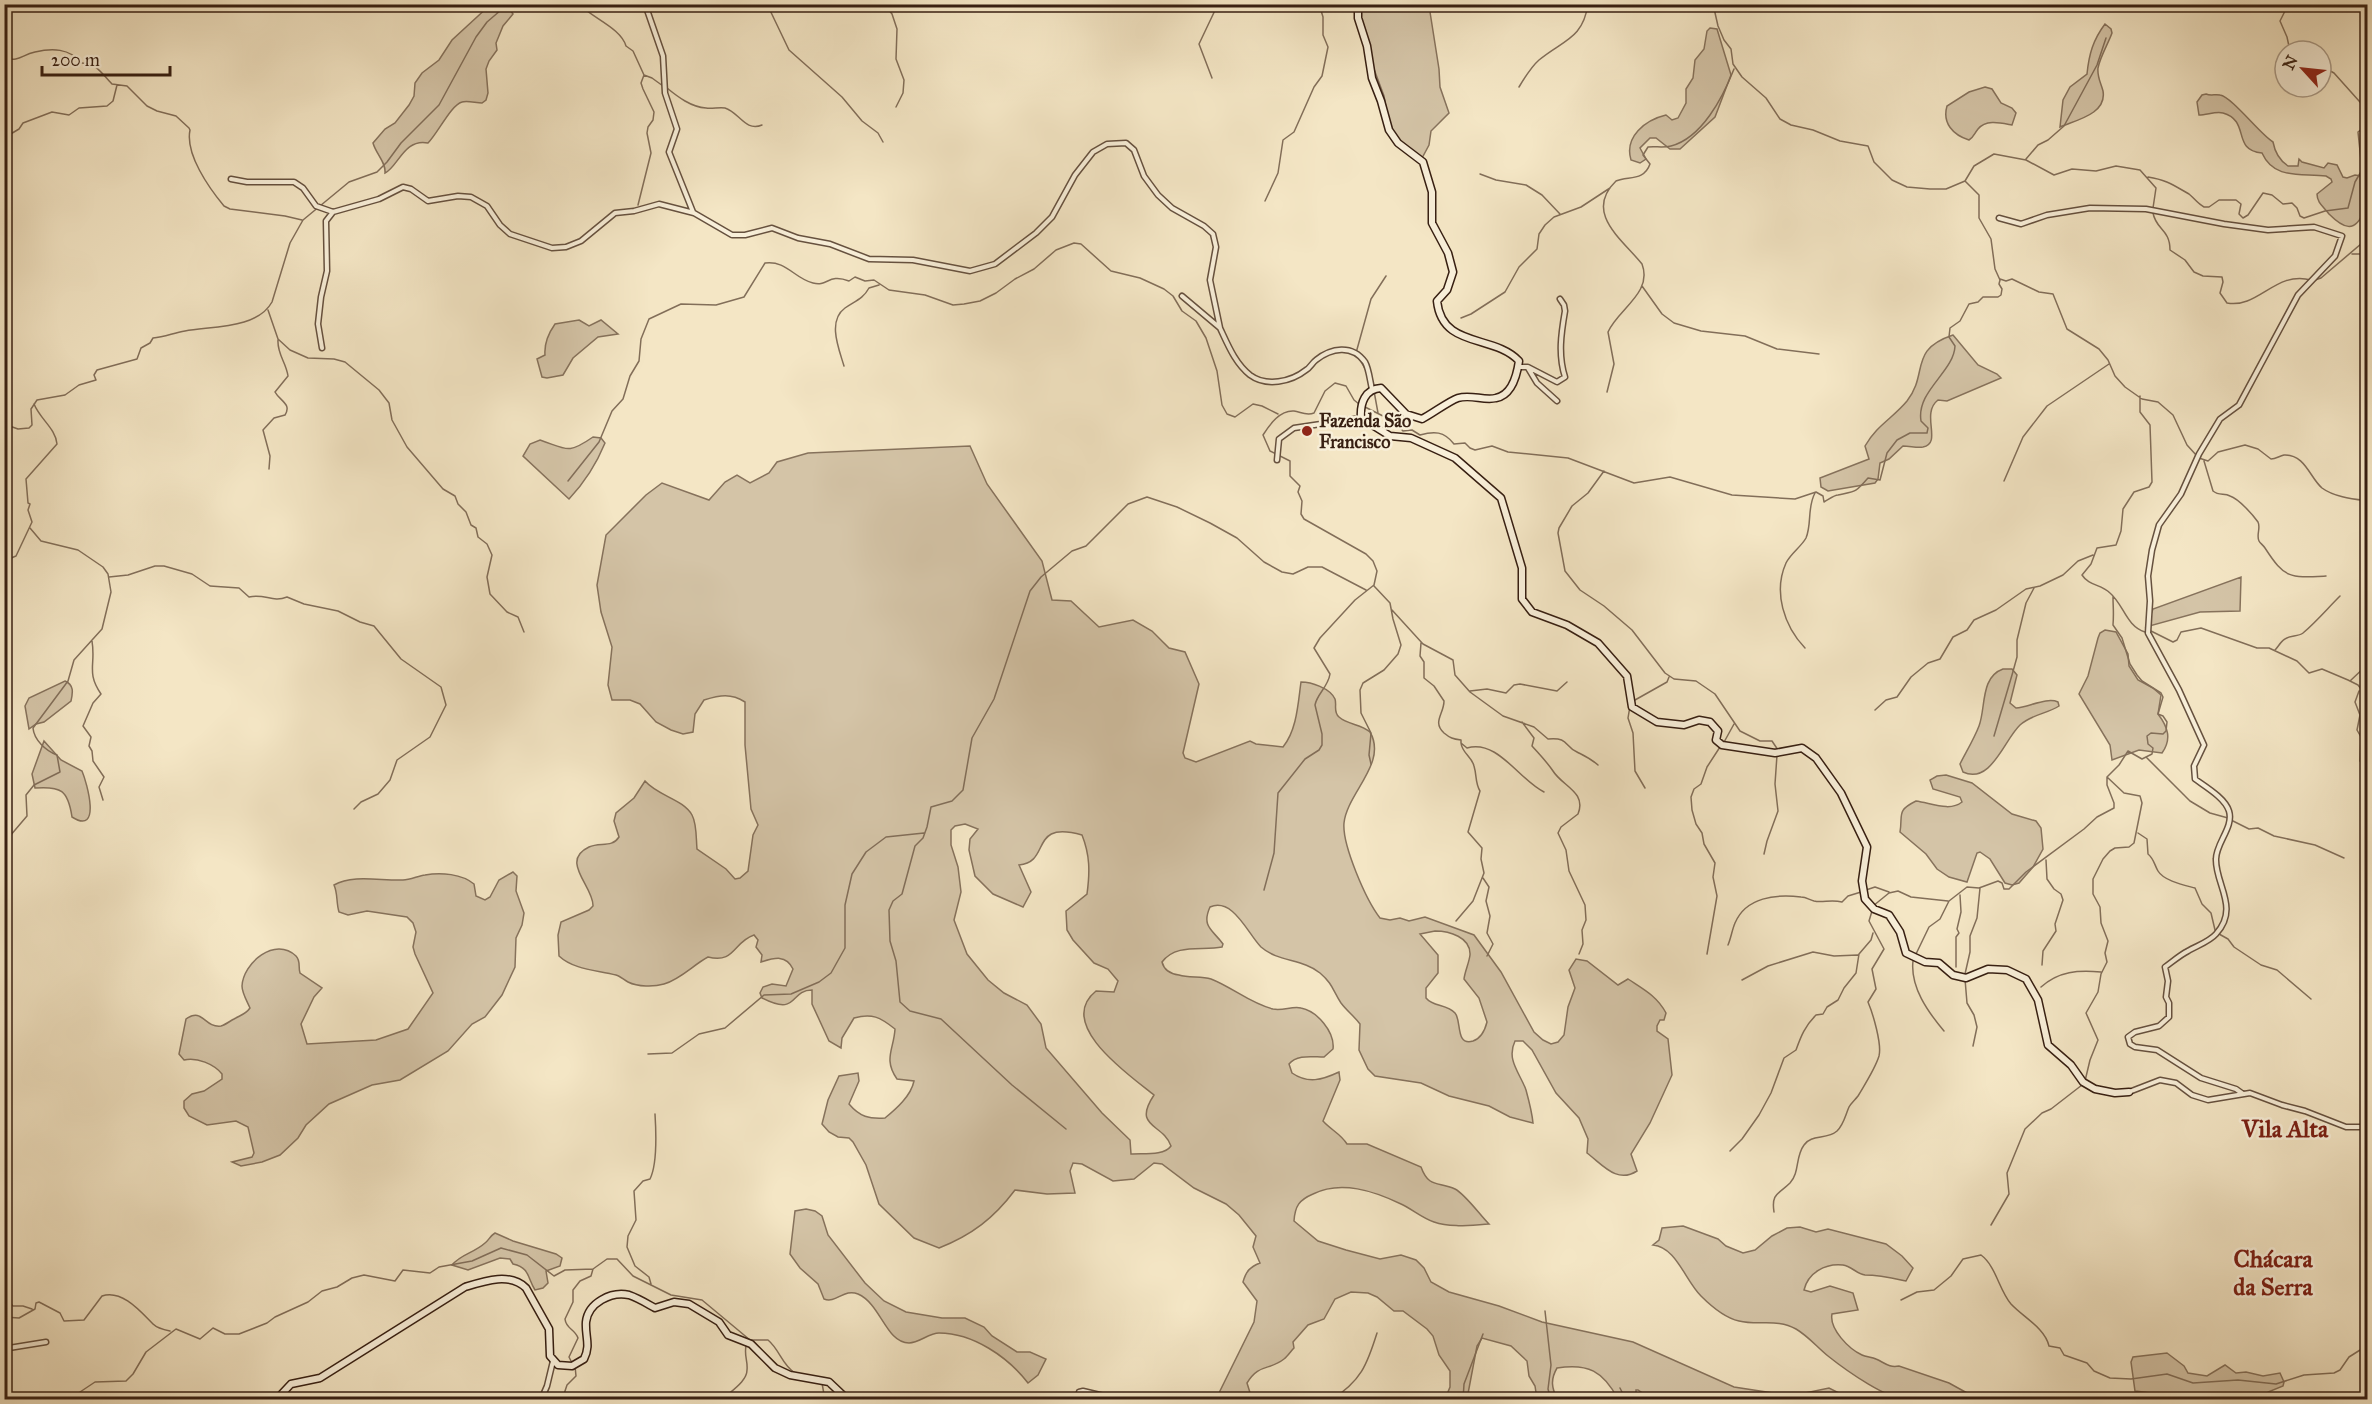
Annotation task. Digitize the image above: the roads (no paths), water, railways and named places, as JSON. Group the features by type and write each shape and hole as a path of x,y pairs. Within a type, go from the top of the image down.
{"street":[{"path":"645,4 663,56 665,93 677,129 669,152 694,213"},
{"path":"1358,4 1358,18 1367,46 1372,78 1389,130 1398,143 1423,162 1432,192 1432,223 1448,253 1453,272 1447,290 1437,301 1439,315 1449,328 1481,343 1510,352 1518,361 1517,375 1507,393 1496,399 1474,396 1458,398 1422,419 1406,414 1381,388 1372,389"},
{"path":"322,348 318,324 327,271 326,221 333,212 379,199 404,188 411,189 428,201 458,196 471,197 488,207 500,225 510,234 552,248 566,247 581,241 615,213 634,211 659,204 694,213 732,235 745,235 772,228 798,238 830,244 869,259 913,260 970,272 995,264 1036,233 1052,216 1075,175 1093,152 1107,144 1126,143 1134,150 1144,176 1158,195 1172,208 1214,234 1216,247 1210,280 1220,328 1237,361 1251,376 1270,384 1287,380 1306,371 1315,360 1338,349 1350,350 1366,363 1372,389 1362,404 1361,418"},
{"path":"231,179 247,182 294,183 303,188 320,207 333,212"},
{"path":"1999,218 2021,224 2047,215 2090,208 2146,209 2268,230 2314,227 2342,236 2335,256 2298,295 2239,405 2220,419 2199,454 2181,495 2159,525 2151,550 2148,576 2150,601 2148,633 2179,690 2204,746 2194,766 2195,779 2218,797 2229,810 2230,822 2217,847 2215,861 2226,897 2224,920 2215,935 2185,952 2165,967 2168,981 2166,997 2169,1003 2169,1017 2159,1026 2134,1032 2128,1037 2130,1044 2135,1047 2157,1050 2201,1078 2236,1089 2244,1094"},
{"path":"1182,296 1220,328"},
{"path":"1518,367 1528,368 1557,382 1565,377 1560,349 1565,311 1560,300"},
{"path":"1528,368 1537,383 1557,401"},
{"path":"1277,460 1279,439 1294,428 1361,418 1390,436 1411,438 1455,458 1501,498 1522,568 1522,599 1532,612 1566,625 1598,643 1627,676 1632,707 1658,722 1684,725 1700,720 1710,722 1718,731 1716,740 1722,745 1774,753 1802,748 1816,758 1841,793 1867,847 1862,881 1865,899 1874,909 1889,915 1900,932 1906,953 1925,962 1939,963 1953,975 1966,978 1988,969 2007,970 2026,979 2038,1000 2048,1045 2071,1065 2083,1082 2095,1089 2115,1093 2129,1092 2160,1080 2176,1083 2192,1095 2208,1100 2250,1093 2305,1111 2346,1128 2367,1127"},
{"path":"276,1400 291,1384 320,1378 465,1287 484,1281 511,1280 520,1282 526,1287 549,1329 550,1356 553,1361 564,1366 578,1364 584,1359 590,1343 586,1330 586,1319 590,1309 604,1299 625,1294 655,1308 674,1302 689,1304 719,1322 728,1335 751,1344 775,1368 790,1375 829,1382 848,1400"},
{"path":"4,1352 9,1348 46,1342"},
{"path":"541,1400 553,1361"},
{"path":"1078,1400 1079,1392 1083,1391 1120,1400"}],"waterway":[{"path":"485,4 498,12"},
{"path":"4,424 18,429 29,428 32,425 31,409 37,400 65,395 79,385 96,380 94,375 97,370 137,359 141,348 150,343 153,338 233,325 245,322 265,311 272,302 290,243 303,220 349,182 377,172 387,162 401,143 439,105 476,37 487,22 508,4"},
{"path":"579,4 612,28 633,51 644,75 663,86"},
{"path":"767,4 789,50 842,97 862,121 878,133 883,142"},
{"path":"884,4 892,14 897,29 896,59 904,80 903,93 896,107"},
{"path":"1212,78 1199,44 1218,4"},
{"path":"1265,201 1278,173 1283,140 1294,132 1314,87 1322,76 1328,47 1323,35 1323,17 1319,4"},
{"path":"1519,87 1536,63 1577,32 1582,25 1588,4"},
{"path":"1713,4 1718,26 1731,49 1733,64 1742,77 1766,98 1780,119 1791,125 1813,130 1840,141 1868,146 1874,162 1892,180 1907,187 1946,189 1965,181 1974,166 1994,154 2026,160 2054,175 2072,169 2096,171 2116,166 2140,170 2156,188 2153,208"},
{"path":"2284,4 2285,11 2280,21 2287,39"},
{"path":"2026,159 2038,145 2048,140 2064,126 2097,65 2106,38"},
{"path":"4,58 14,59 30,53 60,50 72,54 82,63 96,67 112,84 127,86 147,106 176,116 189,128 189,139 195,160 205,180 224,206 230,209 302,220"},
{"path":"1607,392 1614,364 1608,332 1639,292 1644,274 1642,264 1610,226 1603,204 1607,193 1616,181 1644,173 1650,164 1643,155 1648,147 1668,147 1682,142 1702,126 1724,92 1734,69"},
{"path":"2333,72 2368,111"},
{"path":"638,205 651,153 647,133 654,112 641,83 644,75"},
{"path":"4,138 19,129 23,123 52,112 69,115 79,108 107,106 113,101 117,85"},
{"path":"667,88 695,106 725,108 751,126 762,125"},
{"path":"2148,177 2174,185 2204,207 2209,207 2219,200 2236,200 2241,204 2239,214 2243,218 2248,215 2263,193 2272,195 2283,204 2292,203 2300,216 2304,218 2325,211 2348,208 2355,182 2362,170 2358,132 2368,124"},
{"path":"1480,174 1496,180 1526,185 1542,195 1560,214"},
{"path":"1363,406 1395,422 1403,431 1412,430 1420,435 1438,433 1454,444 1465,443 1475,450 1492,446 1508,452 1568,458 1634,483 1670,477 1732,495 1795,499 1816,492 1823,496 1824,502 1835,496 1852,492 1868,478 1880,480 1887,453 1897,440 1910,433 1927,433 1928,428 1921,421 1921,410 1929,391 1953,355 1955,346 1949,337 1950,328 1960,321 1969,304 1978,302 1983,297 2001,295 2002,289 1995,269 1991,239 1979,218 1979,195 1965,181"},
{"path":"1461,318 1505,292 1519,267 1537,249 1539,234 1554,217 1581,207 1610,188"},
{"path":"2153,213 2168,238 2170,250 2185,260 2194,272 2203,276 2222,277 2220,293 2227,303 2248,301 2287,280 2299,278 2311,280"},
{"path":"2315,280 2321,278 2368,238"},
{"path":"568,481 599,442 612,411 623,399 630,376 639,361 641,339 649,319 681,304 716,305 744,297 765,263 779,264 813,283 818,284 837,278 849,281 855,277 865,281 874,280 889,290 925,295 953,305 980,301 1034,269 1056,250 1074,243 1081,244 1111,271 1140,278 1164,289 1173,296 1182,311 1196,321 1206,338 1217,371 1222,405 1227,414 1235,417 1253,404 1278,414"},
{"path":"2352,254 2360,254 2368,259"},
{"path":"1366,370 1356,353 1371,299 1386,276"},
{"path":"2000,279 2006,281 2012,279 2039,292 2053,294 2067,329 2099,349 2108,360 2115,376 2125,387 2142,399 2158,402 2173,415 2187,445 2197,456"},
{"path":"844,366 837,344 835,328 837,320 845,308 869,288 879,285"},
{"path":"1642,286 1662,314 1674,323 1701,331 1745,336 1777,349 1819,354"},
{"path":"268,310 278,339 290,350 308,358 334,359 345,362 379,390 389,403 392,420 407,447 443,489 455,496 458,504 466,512 471,525 476,528 478,537 487,544 492,555 487,577 490,594 507,612 518,617 524,632"},
{"path":"269,469 270,456 263,430 274,418 285,415 287,411 275,392 288,376 278,340"},
{"path":"2004,481 2023,437 2047,406 2109,364"},
{"path":"1264,890 1274,853 1278,793 1305,759 1319,750 1322,745 1322,734 1315,705 1330,674 1314,648 1320,638 1355,600 1374,585 1377,571 1373,561 1366,554 1304,519 1301,514 1302,501 1298,492 1300,486 1290,476 1290,461 1270,451 1263,435 1272,422 1284,413 1289,411 1314,413 1325,391 1335,383 1346,386 1359,404"},
{"path":"1374,391 1378,413"},
{"path":"2140,396 2140,412 2150,425 2152,482 2149,487 2134,492 2123,509 2121,531 2116,545 2097,548 2091,564 2082,575 2088,581 2110,593 2133,625 2145,632"},
{"path":"4,561 16,556 32,522 28,510 30,504 28,503 26,479 57,444 54,434 34,404"},
{"path":"2199,458 2208,461 2218,452 2245,445 2258,449 2271,459 2284,455 2291,456 2302,462 2318,484 2332,494 2368,501"},
{"path":"2204,461 2213,491 2234,498 2253,515 2259,524 2259,541 2278,566 2296,576 2326,576"},
{"path":"1604,471 1588,493 1572,506 1559,528 1565,571 1580,590 1604,606 1632,630 1665,673 1674,679 1696,681 1715,694 1740,731 1760,741 1772,741 1778,750"},
{"path":"1805,648 1791,630 1786,619 1781,585 1786,563 1806,538 1815,493"},
{"path":"1066,1129 1012,1085 941,1019 910,1011 900,1002 896,961 890,941 889,910 893,901 902,894 915,846 923,838 931,807 952,801 963,790 972,738 994,699 1030,591 1041,577 1072,551 1086,546 1128,504 1147,497 1177,507 1210,523 1237,538 1264,562 1282,572 1293,574 1308,567 1322,567 1366,590"},
{"path":"4,843 27,816 26,795 34,785 60,772 57,755 41,744 33,728 68,681 74,660 102,629 111,592 108,574 103,567 78,550 41,541 30,528"},
{"path":"1875,710 1886,700 1897,697 1911,677 1928,663 1940,659 1953,637 1967,630 1974,620 1996,610 2026,589 2040,586 2063,575 2078,561 2093,555"},
{"path":"109,577 164,566 192,574 210,586 239,588 249,597 277,599 287,597 304,604 338,611 374,626 401,659 441,687 446,705 430,737 397,760 390,780 378,794 361,802 354,809"},
{"path":"1371,764 1369,755 1371,733 1361,713 1360,690 1363,683 1384,670 1398,654 1401,645 1390,603 1374,586"},
{"path":"1994,736 2017,657 2017,640 2026,603 2034,588"},
{"path":"1916,954 1929,927 1940,919 1949,901 1967,887 1979,888 1998,881 2002,883 2004,889 2009,889 2026,872 2097,817 2114,808 2107,777 2128,751 2142,759 2152,754 2153,748 2148,744 2147,736 2151,733 2163,734 2166,731 2167,722 2163,716 2158,714 2163,697 2137,675 2130,664 2122,638 2113,625 2113,596"},
{"path":"2275,650 2282,641 2303,633 2340,596"},
{"path":"1392,610 1423,644 1453,660 1455,675 1470,692 1503,716 1534,727 1548,739 1560,739 1598,765"},
{"path":"2151,631 2173,642 2177,640 2181,632 2201,628 2257,648 2269,648 2297,661 2309,673 2322,669 2358,685 2368,698"},
{"path":"92,641 94,680 101,694 93,703 83,726 91,737 89,746 93,761 104,777 99,787 103,800"},
{"path":"1421,643 1420,656 1424,662 1424,678 1434,686 1444,701 1439,721 1444,733 1461,740 1467,748 1489,749 1544,792"},
{"path":"2350,681 2368,664"},
{"path":"1635,700 1667,682 1669,677"},
{"path":"1470,691 1487,689 1506,693 1514,685 1520,684 1557,691 1567,682"},
{"path":"2359,691 2355,702 2360,715 2357,730 2361,737 2360,761 2368,775"},
{"path":"1630,706 1628,718 1633,733 1635,771 1645,788"},
{"path":"1522,722 1534,738 1532,746 1579,800 1578,814 1561,827 1558,833 1566,850 1569,871 1585,905 1586,920 1582,930 1583,944 1579,954"},
{"path":"1723,744 1734,724"},
{"path":"1456,921 1473,901 1484,873 1481,859 1482,848 1468,832 1480,791 1473,763 1463,750 1461,743"},
{"path":"1707,954 1717,896 1713,877 1715,863 1696,824 1691,797 1694,789 1701,784 1707,767 1720,747"},
{"path":"1764,854 1778,811 1775,784 1777,755"},
{"path":"2147,758 2190,801 2210,813 2228,818"},
{"path":"2085,1081 2098,1040 2086,1013 2098,992 2101,974 2107,962 2105,953 2108,941 2101,923 2100,907 2093,894 2093,879 2103,859 2110,851 2115,848 2129,847 2134,843 2142,803 2140,796 2124,793 2107,777"},
{"path":"2233,821 2249,829 2258,828 2274,836 2315,845 2344,858"},
{"path":"648,1054 672,1053 699,1034 725,1028 764,995 791,994 819,982 831,973 845,948 845,905 852,874 866,852 886,837 924,833"},
{"path":"2138,833 2147,839 2148,854 2161,874 2175,882 2195,888 2202,904 2211,913 2215,930"},
{"path":"2042,965 2043,951 2056,931 2055,924 2063,900 2061,894 2047,879 2046,860"},
{"path":"1483,878 1489,887 1486,901 1490,916 1487,933 1493,944 1487,956"},
{"path":"1866,890 1875,887 1889,892"},
{"path":"1965,974 1970,952 1970,936 1977,918 1980,888"},
{"path":"1873,906 1889,893 1898,891 1911,897 1948,901"},
{"path":"1728,945 1740,914 1763,899 1782,896 1842,902 1848,896 1861,892"},
{"path":"1956,967 1956,937 1959,933 1957,929 1961,912 1960,895"},
{"path":"1774,1212 1775,1197 1793,1179 1799,1154 1804,1145 1811,1139 1837,1131 1879,1056 1878,1037 1868,1002 1876,989 1872,969 1884,949 1869,921 1872,911"},
{"path":"1730,1151 1742,1139 1759,1115 1771,1093 1784,1058 1796,1050 1809,1023 1816,1015 1823,1014 1827,1007 1838,1000 1856,973 1859,954 1871,940 1873,933"},
{"path":"2219,934 2261,965 2277,970 2311,999"},
{"path":"1742,980 1768,966 1813,952 1834,956 1858,955"},
{"path":"1913,961 1917,990 1926,1007 1944,1031"},
{"path":"2041,987 2069,973 2101,972"},
{"path":"1965,979 1967,1003 1974,1015 1977,1027 1973,1046"},
{"path":"1991,1225 2009,1194 2007,1173 2025,1129 2042,1113 2051,1109 2082,1085"},
{"path":"651,1284 649,1277 635,1266 627,1247 628,1236 636,1220 634,1191 643,1181 650,1179 654,1165 655,1114"},
{"path":"68,1400 95,1382 126,1381 146,1352 176,1329 200,1339 213,1328 225,1334 239,1334 267,1323 308,1302 322,1291 364,1275 395,1281 403,1270 430,1273 439,1267 472,1261 501,1248 527,1255 554,1276 565,1270 593,1269"},
{"path":"1901,1300 1917,1292 1934,1290 1951,1276 1963,1259 1981,1255 1990,1265 2011,1304 2038,1328 2049,1346 2060,1348 2064,1355 2087,1363 2094,1371 2110,1378 2131,1379 2167,1374 2193,1383 2238,1380 2276,1384 2304,1375 2334,1373 2340,1370 2349,1357 2368,1345"},
{"path":"572,1363 569,1357 578,1338 565,1319 573,1302 573,1290 580,1281 591,1276 593,1269 607,1259 617,1259 633,1276 671,1295 702,1300 750,1340 768,1340 795,1373"},
{"path":"4,1317 19,1318 35,1309 36,1303 39,1302 60,1313 64,1321 84,1320 102,1296 109,1295 124,1299 155,1325 170,1331"},
{"path":"4,1297 13,1306 32,1309"},
{"path":"1545,1311 1551,1365 1548,1389 1551,1400"},
{"path":"1331,1400 1349,1386 1362,1371 1377,1333"},
{"path":"1463,1400 1464,1384 1483,1334"},
{"path":"722,1400 744,1379 747,1367 746,1346"},
{"path":"562,1400 567,1385 576,1376 575,1366"},
{"path":"822,1383 825,1400"},
{"path":"1620,1388 1626,1400"}],"place":[{"name":"Fazenda São Francisco","path":"1307,431"}],"district":[{"name":"Vila Alta","path":"2285,1129"},
{"name":"Chácara da Serra","path":"2273,1273"}]}
